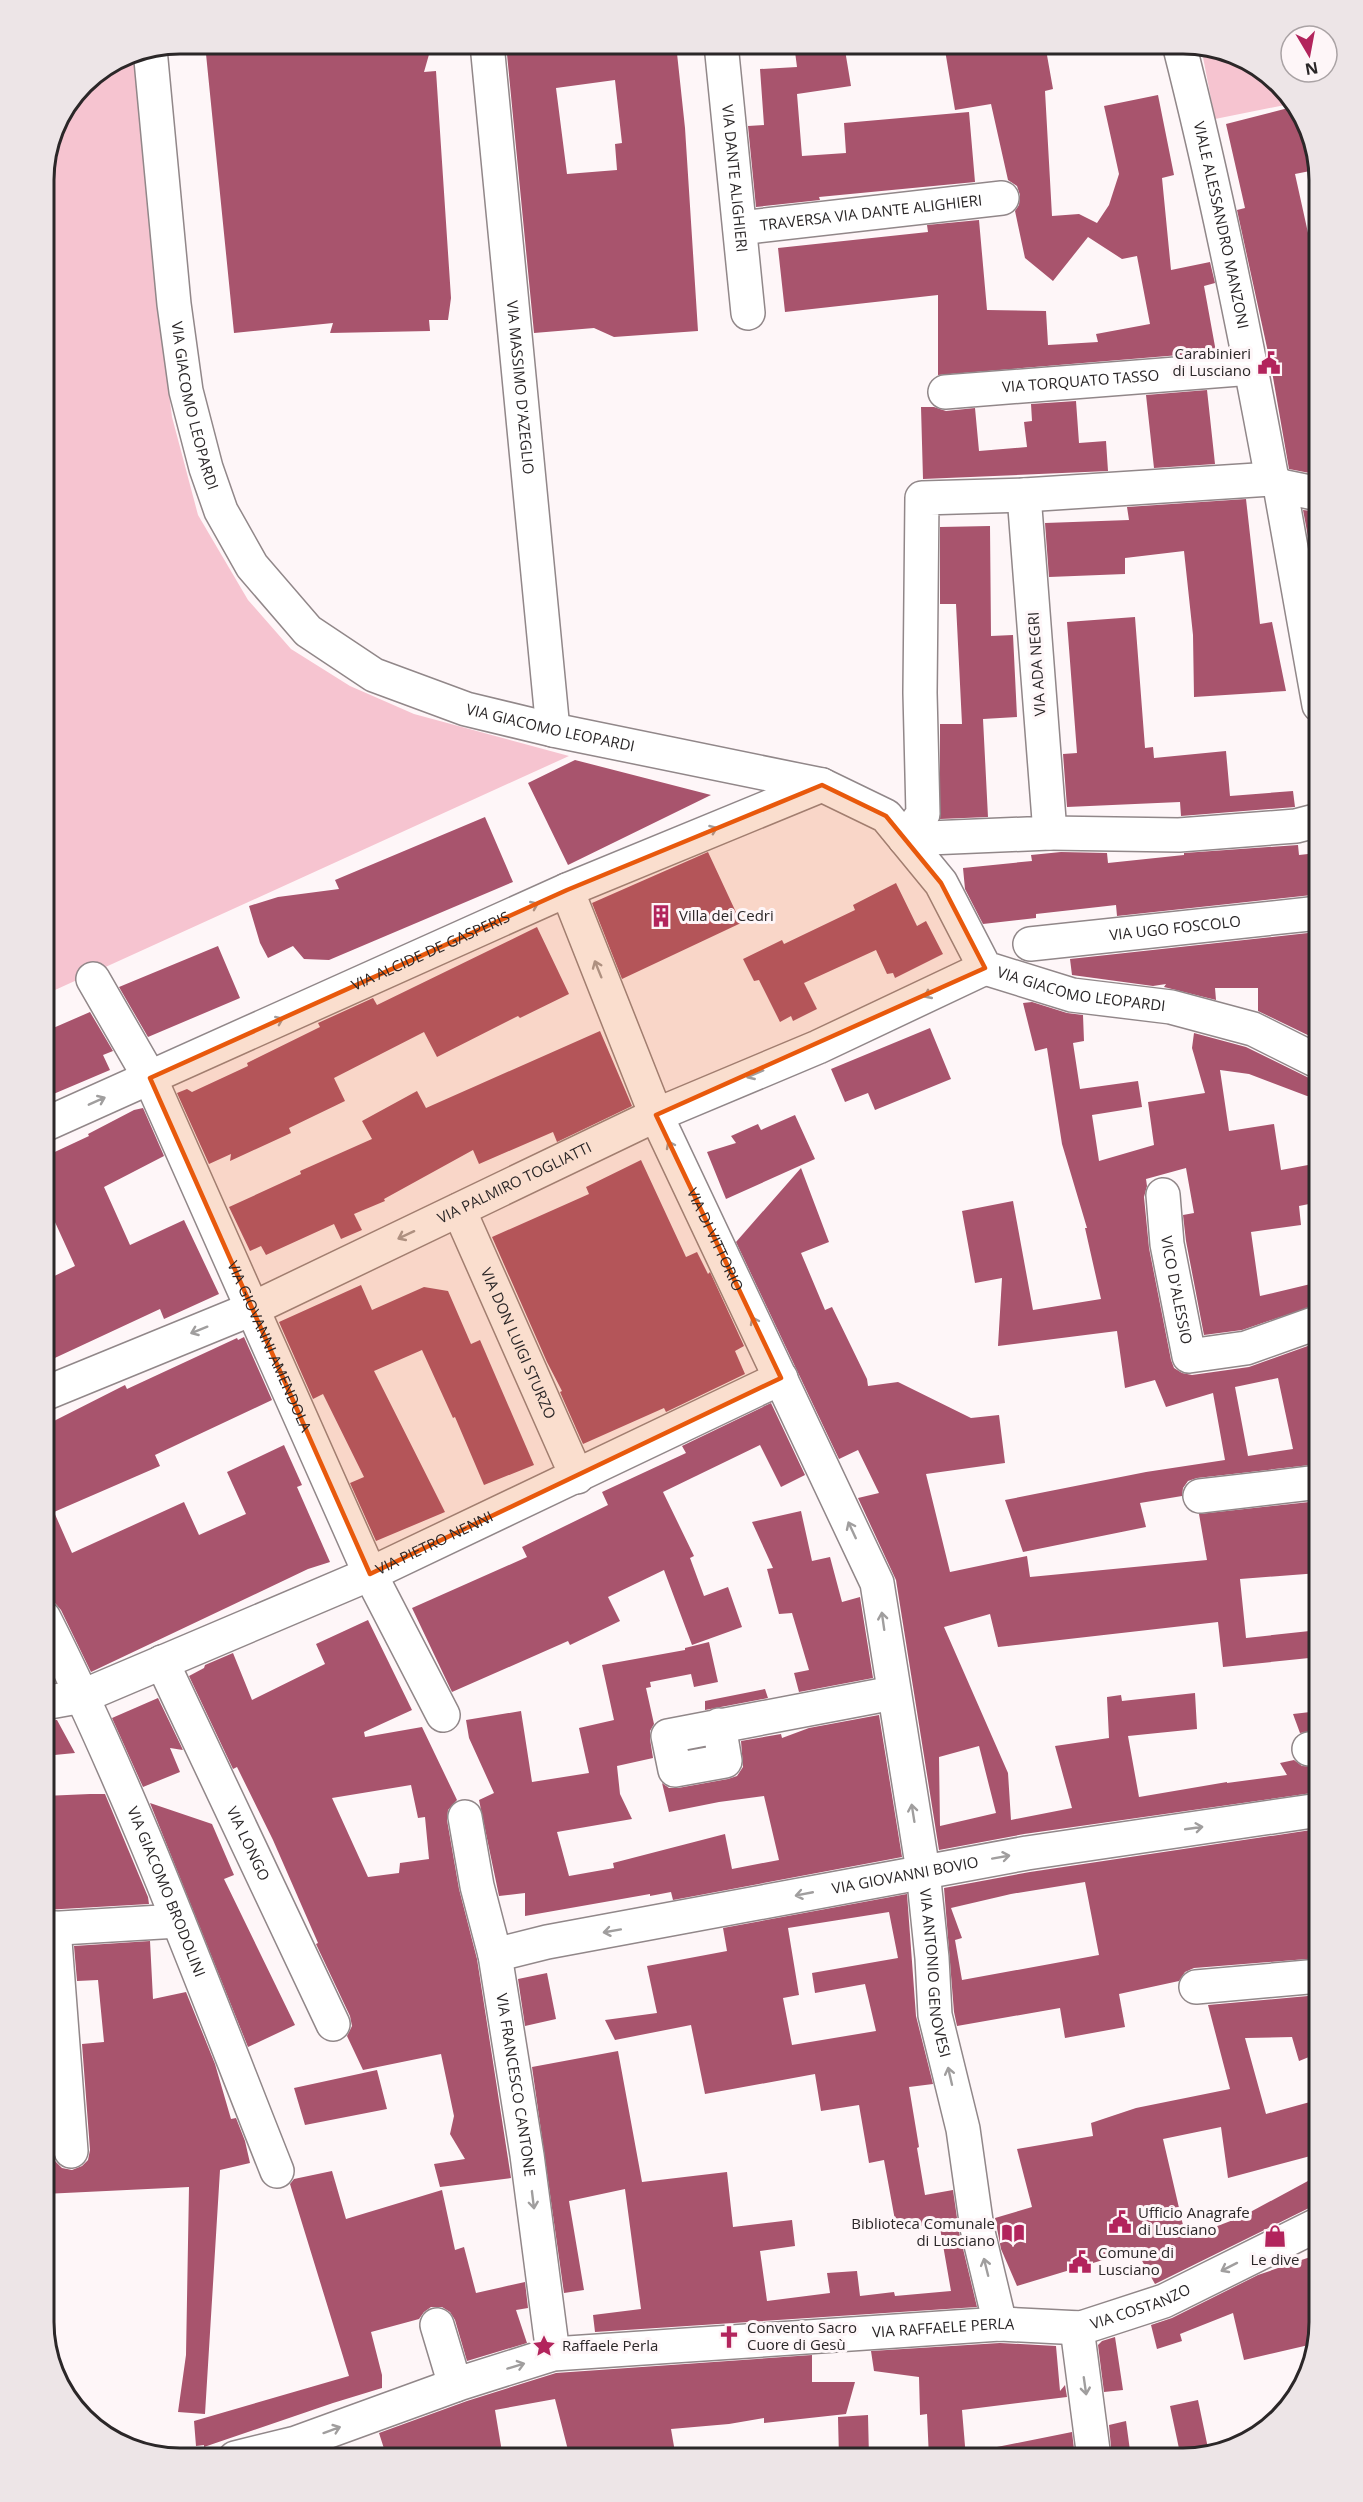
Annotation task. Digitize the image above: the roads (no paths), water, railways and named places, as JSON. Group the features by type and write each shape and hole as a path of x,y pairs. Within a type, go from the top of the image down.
{"street":[{"name":"VIA MASSIMO D'AZEGLIO","path":"488,54 553,730"},
{"name":"VIA DANTE ALIGHIERI","path":"722,54 748,313"},
{"name":"VIALE ALESSANDRO MANZONI","path":"1182,54 1203,137 1309,649"},
{"name":"VIA GIACOMO LEOPARDI","path":"151,57 174,304 186,391 206,468 220,511 252,566 308,631 374,675 466,709 553,730 822,785 886,816 941,883 985,968 1072,995 1172,1007 1253,1029 1309,1057"},
{"name":"TRAVERSA VIA DANTE ALIGHIERI","path":"740,228 1002,198"},
{"name":"VIA TORQUATO TASSO","path":"945,392 1252,368"},
{"path":"905,839 923,814 920,693 922,498 1276,482 1309,491"},
{"name":"VIA ADA NEGRI","path":"1024,495 1050,833"},
{"name":"VIA ALCIDE DE GASPERIS","path":"54,1121 567,890 822,785"},
{"path":"905,839 1050,833 1179,835 1296,826 1309,823"},
{"name":"VIA DI VITTORIO","path":"567,890 656,1115 877,1584"},
{"name":"VIA UGO FOSCOLO","path":"1030,944 1309,915"},
{"name":"VIA PALMIRO TOGLIATTI","path":"54,1390 254,1308 656,1115 818,1047 985,968"},
{"name":"VIA GIOVANNI AMENDOLA","path":"93,979 150,1078 254,1308 370,1574 443,1716"},
{"name":"VICO D'ALESSIO","path":"1163,1195 1167,1244 1189,1356 1246,1348 1309,1326"},
{"name":"VIA DON LUIGI STURZO","path":"459,1210 577,1477"},
{"name":"VIA PIETRO NENNI","path":"54,1701 83,1696 370,1574 781,1378"},
{"path":"1200,1496 1309,1483"},
{"name":"VIA ANTONIO GENOVESI","path":"877,1584 923,1871 935,2015 963,2130 977,2228 1000,2324"},
{"name":"VIA GIACOMO BRODOLINI","path":"54,1638 83,1696 178,1921 277,2171"},
{"name":"VIA LONGO","path":"162,1662 333,2024"},
{"path":"719,1725 893,1693"},
{"name":"VIA GIOVANNI BOVIO","path":"495,1955 547,1942 1027,1852 1309,1812"},
{"name":"VIA FRANCESCO CANTONE","path":"465,1817 477,1886 495,1955 527,2155 553,2355"},
{"path":"54,1928 178,1921"},
{"path":"1196,1986 1309,1977"},
{"path":"54,1981 70,2151"},
{"name":"VIA COSTANZO","path":"1093,2448 1077,2328 1164,2301 1254,2254 1309,2229"},
{"name":"VIA RAFFAELE PERLA","path":"276,2448 296,2443 455,2385 553,2355 1000,2324 1077,2328"},
{"path":"437,2325 455,2385"}],"place":[{"name":"Carabinieri di Lusciano","path":"1269,363"},
{"name":"Villa dei Cedri","path":"661,916"},
{"name":"Ufficio Anagrafe di Lusciano","path":"1120,2222"},
{"name":"Biblioteca Comunale di Lusciano","path":"1013,2233"},
{"name":"Le dive","path":"1275,2236"},
{"name":"Comune di Lusciano","path":"1080,2262"},
{"name":"Convento Sacro Cuore di Gesù","path":"729,2337"},
{"name":"Raffaele Perla","path":"544,2346"}]}
